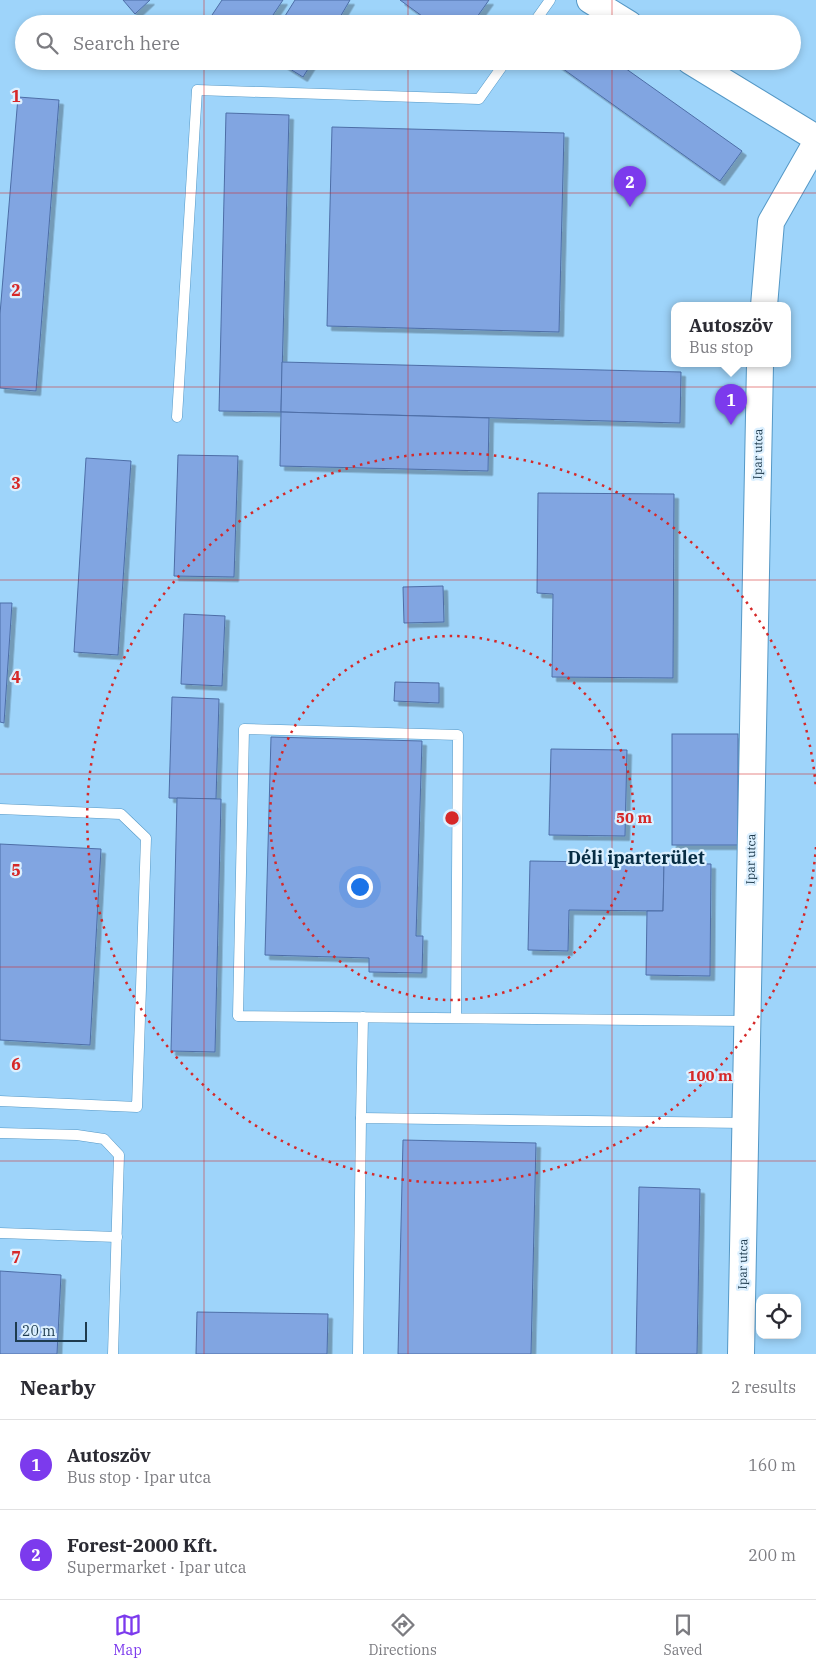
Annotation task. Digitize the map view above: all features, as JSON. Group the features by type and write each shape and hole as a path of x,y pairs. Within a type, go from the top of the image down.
{"street":[{"path":"590,0 614,15"},
{"path":"705,70 816,138"},
{"path":"764,302 771,222 816,143"},
{"name":"Ipar utca","path":"741,1354 760,367"}],"lane":[{"path":"539,15 550,0"},
{"path":"177,417 196,90 479,99 500,70"},
{"path":"456,1018 458,735 244,729 238,1016 748,1021"},
{"path":"0,808 120,814 146,838 137,1107 0,1101"},
{"path":"358,1354 363,1017"},
{"path":"361,1118 746,1123"},
{"path":"0,1133 77,1135 104,1139 119,1155 114,1354"},
{"path":"0,1233 117,1237"}],"building":[{"path":"123,0 150,0 135,14"},
{"path":"222,0 283,0 273,15 212,15"},
{"path":"295,0 350,0 341,15 286,15"},
{"path":"400,0 489,0 478,15 421,15"},
{"path":"292,70 307,70 303,77"},
{"path":"565,70 628,70 742,151 720,181"},
{"path":"18,97 59,100 36,391 0,388 0,314"},
{"path":"226,113 289,115 281,412 219,411"},
{"path":"332,127 564,133 559,332 327,326"},
{"path":"282,362 681,372 680,423 281,412"},
{"path":"281,412 489,418 488,471 280,466"},
{"path":"178,455 238,456 234,577 174,576"},
{"path":"86,458 131,461 118,655 74,652"},
{"path":"538,493 674,494 673,678 552,677 553,594 537,593"},
{"path":"443,586 444,622 404,623 403,587"},
{"path":"0,603 12,603 4,723 0,722"},
{"path":"184,614 225,616 222,686 181,684"},
{"path":"395,682 439,683 439,703 394,701"},
{"path":"172,697 219,699 216,799 169,798"},
{"path":"672,734 738,734 738,845 672,845"},
{"path":"271,737 422,741 416,936 423,936 422,973 369,972 369,958 265,955"},
{"path":"551,749 627,750 625,836 549,835"},
{"path":"177,798 221,799 215,1052 171,1051"},
{"path":"0,844 101,849 90,1045 0,1040"},
{"path":"530,861 664,863 663,911 569,910 568,951 528,950"},
{"path":"664,863 711,864 710,976 646,975 647,911 663,911"},
{"path":"403,1140 536,1143 531,1354 398,1354"},
{"path":"639,1187 700,1189 697,1354 636,1354"},
{"path":"0,1271 61,1275 57,1354 0,1354"},
{"path":"197,1312 328,1314 327,1354 196,1354"}],"place":[{"name":"Forest-2000 Kft.","path":"630,207"},
{"name":"Autoszöv","path":"731,425"}],"district":[{"name":"Déli iparterület","path":"636,858"}]}
